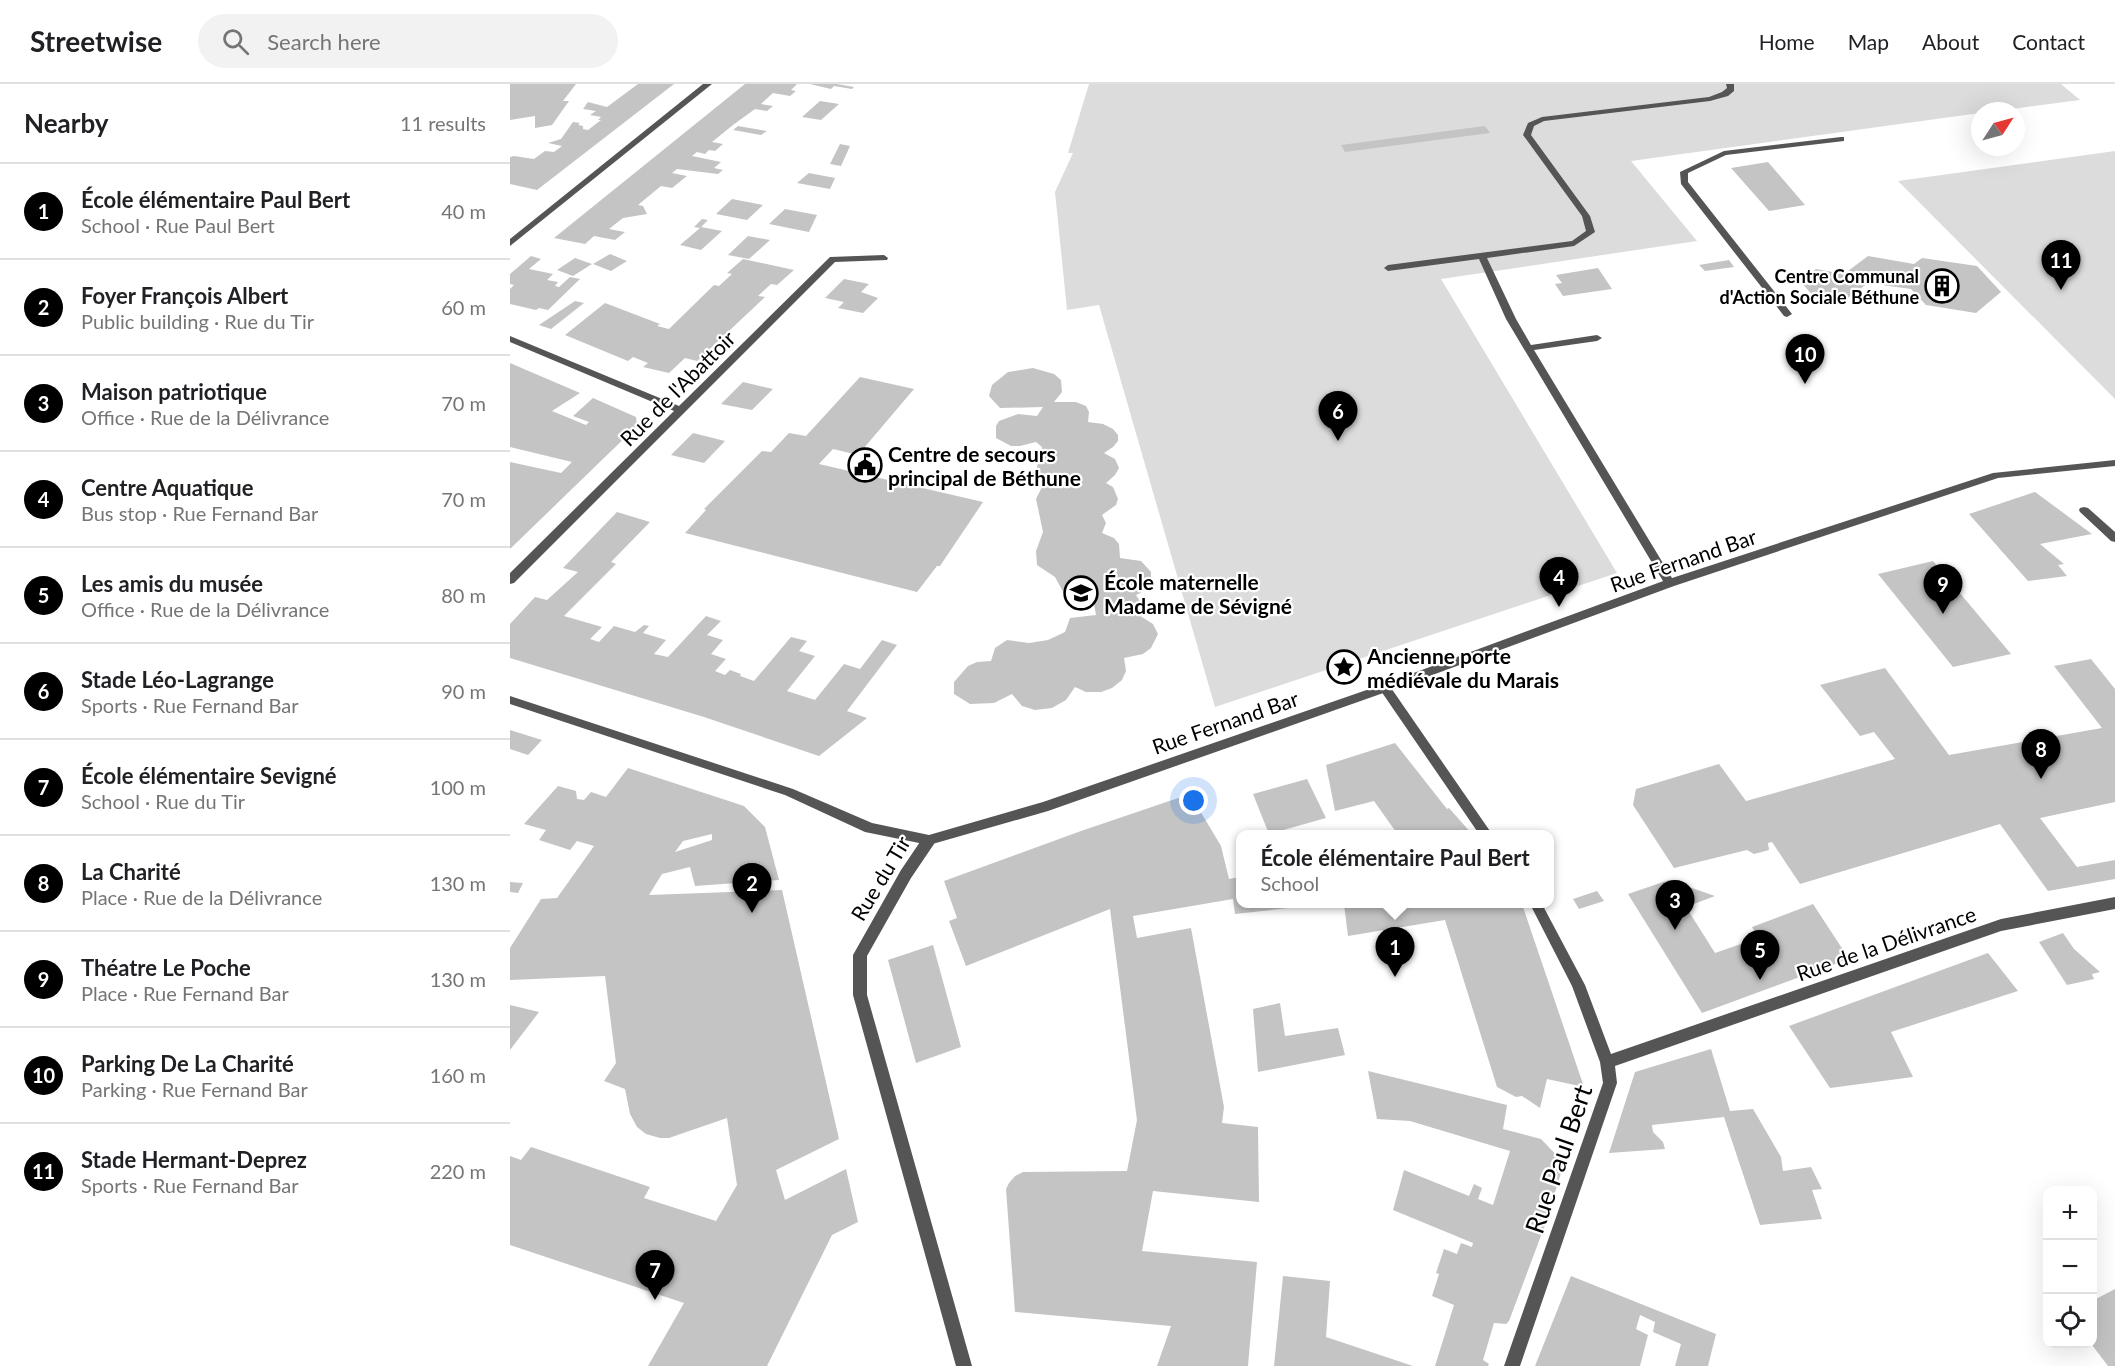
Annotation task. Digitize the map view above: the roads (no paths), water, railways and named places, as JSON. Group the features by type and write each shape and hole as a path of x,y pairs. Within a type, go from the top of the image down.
{"street":[{"path":"510,243 708,84"},
{"path":"1388,268 1574,243 1591,232 1586,216 1527,135 1531,125 1542,119 1710,99 1725,94 1731,89 1730,84"},
{"path":"1786,314 1684,182 1684,172 1724,153 1841,139"},
{"path":"1482,256 1511,319 1670,583"},
{"name":"Rue de l'Abattoir","path":"510,580 833,259 884,258"},
{"path":"1530,348 1597,338"},
{"path":"510,339 682,411"},
{"name":"Rue Fernand Bar","path":"930,840 1044,807 1384,688 1670,583 1997,475 2115,463"},
{"path":"2084,510 2115,538"},
{"path":"1384,688 1483,830"},
{"name":"Rue du Tir","path":"510,700 789,792 870,828 930,840 906,874 860,955 860,995 964,1366"},
{"name":"Rue de la Délivrance","path":"1606,1062 2001,925 2115,903"},
{"name":"Rue Paul Bert","path":"1512,1366 1610,1083 1606,1062 1578,985 1539,908"}],"place":[{"name":"Centre Communal d'Action Sociale Béthune","path":"1942,286"},
{"name":"Stade Hermant-Deprez","path":"2061,290"},
{"name":"Parking De La Charité","path":"1805,384"},
{"name":"Stade Léo-Lagrange","path":"1338,441"},
{"name":"Centre de secours principal de Béthune","path":"865,465"},
{"name":"École maternelle Madame de Sévigné","path":"1081,593"},
{"name":"Centre Aquatique","path":"1559,607"},
{"name":"Théatre Le Poche","path":"1943,614"},
{"name":"Ancienne porte médiévale du Marais","path":"1344,667"},
{"name":"La Charité","path":"2041,779"},
{"name":"Foyer François Albert","path":"752,913"},
{"name":"Maison patriotique","path":"1675,930"},
{"name":"École élémentaire Paul Bert","path":"1395,977"},
{"name":"Les amis du musée","path":"1760,980"},
{"name":"École élémentaire Sevigné","path":"655,1300"}]}
